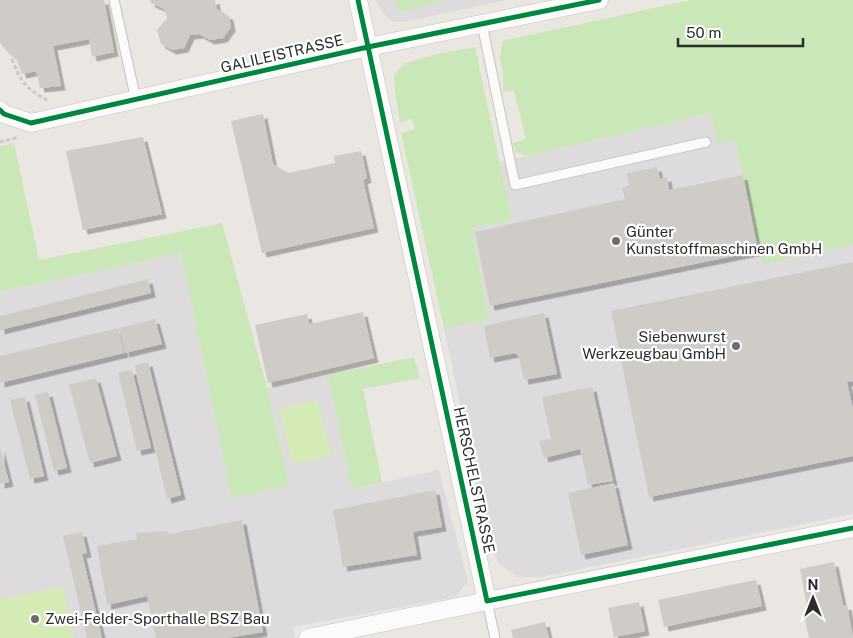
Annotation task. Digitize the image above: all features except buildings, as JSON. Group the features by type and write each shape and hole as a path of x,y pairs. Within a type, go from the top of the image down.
{"street":[{"name":"HERSCHELSTRASSE","path":"358,0 487,600"},
{"name":"GALILEISTRASSE","path":"0,110 4,114 31,123 368,47 599,0"},
{"path":"308,638 487,600 853,528"}],"lane":[{"path":"114,0 136,100"},
{"path":"482,24 515,185 706,142"},
{"path":"487,600 495,638"}],"path":[{"path":"12,58 25,87 58,106 62,116"}],"shaded area":[{"path":"376,0 507,0 404,22 394,22 382,12"},
{"path":"711,113 735,139 763,263 853,244 853,514 542,577 517,577 499,564 489,543 444,328 489,319 472,228 512,220 500,162"},
{"path":"181,253 232,497 289,485 267,388 328,375 352,489 439,470 468,582 455,597 293,627 295,638 0,638 0,292"}],"green space":[{"path":"396,0 446,0 399,12"},
{"path":"691,0 853,0 853,244 763,264 735,140 718,143 711,113 526,156 516,152 513,143 526,139 514,90 503,92 503,73 500,59 502,41"},
{"path":"475,47 512,220 472,228 489,320 444,328 401,133 415,129 412,119 400,122 394,75 404,64 432,55"},
{"path":"14,143 39,260 222,223 267,388 289,485 232,498 181,253 0,292 0,146"},
{"path":"414,357 420,378 363,389 382,482 352,489 328,375"},
{"path":"317,400 331,455 293,464 279,409"},
{"name":"Zwei-Felder-Sporthalle BSZ Bau","path":"63,587 74,638 0,638 0,600"}],"cycle path":[{"path":"358,0 487,601 853,528"},
{"path":"0,110 4,114 31,123 368,47 599,0"}],"place":[{"name":"Günter Kunststoffmaschinen GmbH","path":"616,241"},
{"name":"Siebenwurst Werkzeugbau GmbH","path":"736,346"},
{"name":"Zwei-Felder-Sporthalle BSZ Bau","path":"35,619"}]}
